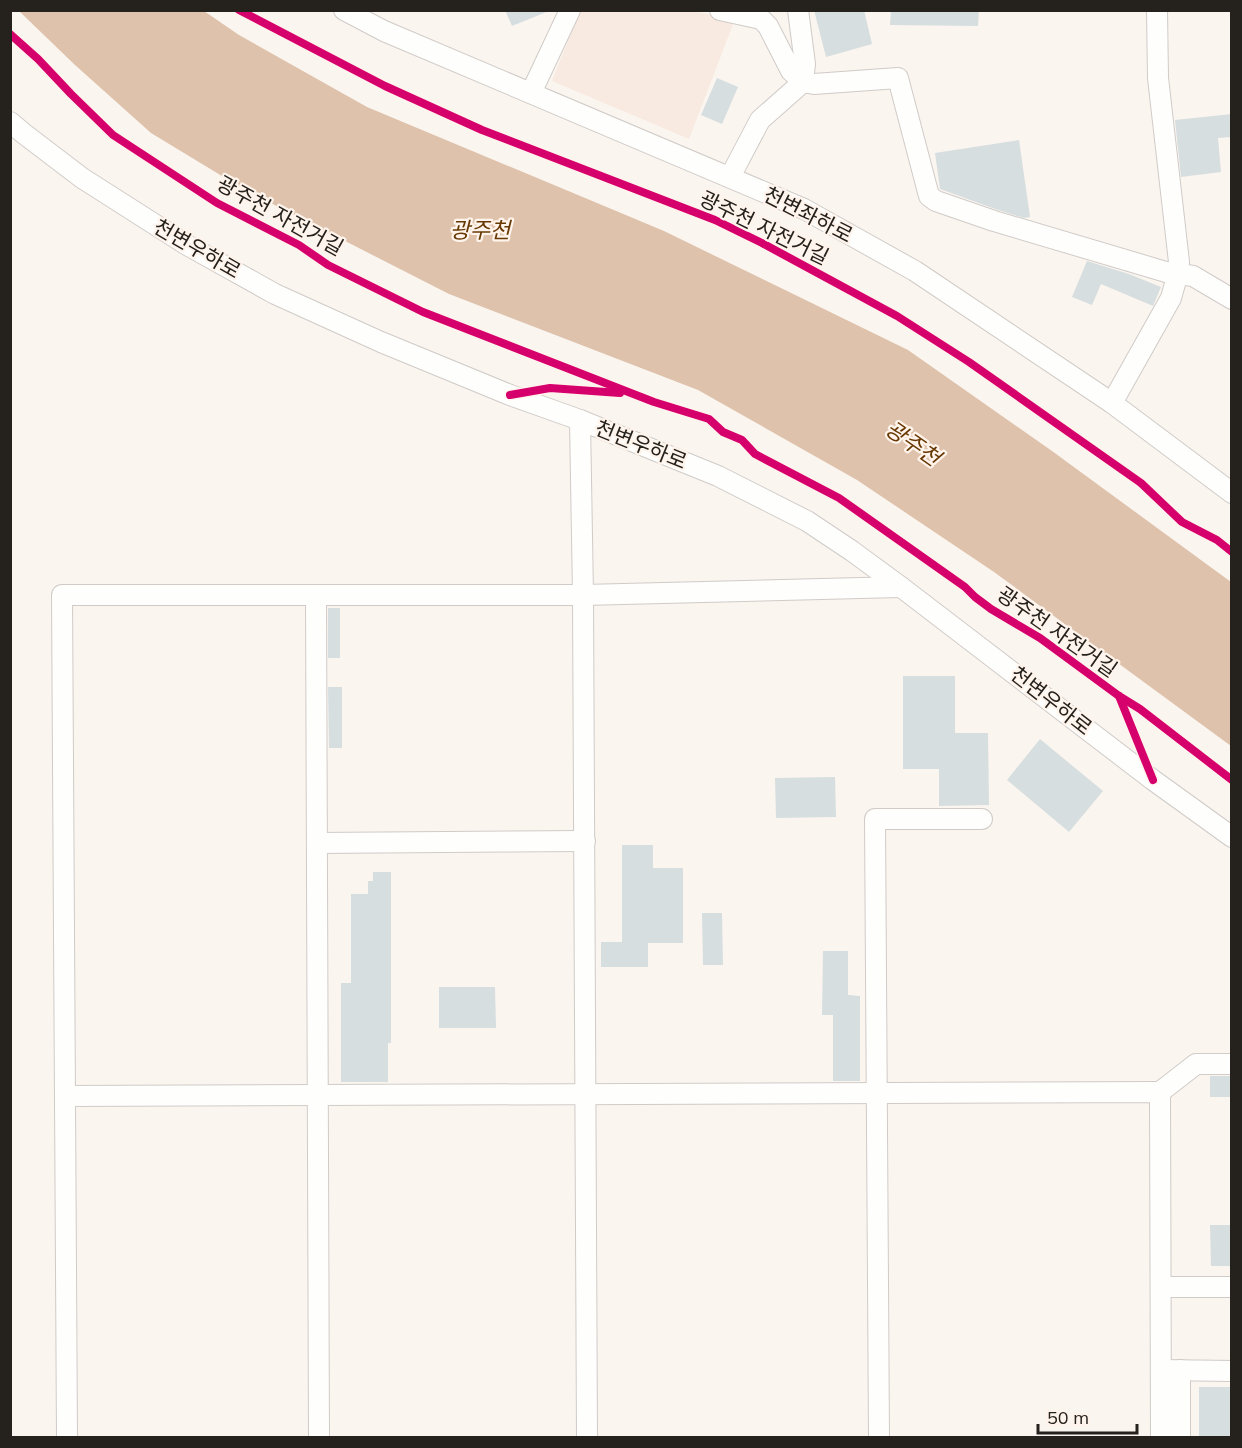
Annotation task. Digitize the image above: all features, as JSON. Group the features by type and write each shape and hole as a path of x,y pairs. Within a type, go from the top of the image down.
{"street":[{"name":"천변좌하로","path":"344,10 384,31 804,209 915,272 1112,403 1232,493"},
{"path":"531,93 570,10"},
{"path":"720,10 761,19 768,26 791,71 803,82 814,84 898,78 929,196 936,201 994,221 1166,272 1193,276 1232,299"},
{"path":"730,177 760,120 803,82 805,64 798,10"},
{"path":"1112,403 1171,298 1178,273 1179,262 1158,78 1157,10"},
{"name":"천변우하로","path":"10,122 82,178 187,245 275,294 402,351 718,476 807,521 901,587 1153,780 1232,837"},
{"path":"580,420 585,841 587,1437"},
{"path":"68,1437 62,595 583,595 901,587"},
{"path":"316,595 319,1437"},
{"path":"879,1437 875,819 982,819"},
{"path":"317,843 585,841"},
{"path":"65,1096 1160,1092 1196,1064 1232,1064"},
{"path":"1160,1092 1161,1287 1180,1437"},
{"path":"1161,1287 1232,1287"},
{"path":"1171,1371 1232,1371"},
{"path":"1161,1437 1171,1371"}],"shaded area":[{"path":"580,11 691,11 735,19 689,139 552,81"}],"water":[{"name":"광주천","path":"19,11 204,11 239,35 367,107 664,231 908,350 1052,451 1231,582 1231,746 994,572 857,480 698,390 449,294 245,190 151,133"}],"building":[{"path":"505,10 549,10 549,11 512,26"},
{"path":"814,10 864,10 872,44 826,57"},
{"path":"891,10 979,10 978,26 890,25"},
{"path":"717,78 738,87 722,124 701,115"},
{"path":"1232,114 1232,137 1218,138 1221,172 1181,177 1175,120"},
{"path":"1019,140 1030,217 1024,218 998,210 940,189 935,153"},
{"path":"1087,261 1161,287 1153,306 1101,284 1092,305 1072,297"},
{"path":"328,608 340,608 340,658 328,658"},
{"path":"903,676 955,676 955,733 988,733 989,805 939,806 939,769 903,769"},
{"path":"328,687 342,687 342,748 329,748"},
{"path":"1040,739 1103,791 1069,832 1007,780"},
{"path":"835,777 836,817 776,818 775,778"},
{"path":"622,845 653,845 653,868 683,868 683,943 648,943 648,967 601,967 601,942 622,942"},
{"path":"373,872 391,872 391,1043 388,1043 388,1082 341,1082 341,983 351,983 351,894 368,894 368,881 373,881"},
{"path":"702,913 722,913 723,965 703,965"},
{"path":"823,951 848,951 848,995 860,996 860,1081 833,1081 833,1015 822,1015"},
{"path":"439,987 495,987 496,1028 439,1028"},
{"path":"1210,1076 1232,1076 1232,1097 1210,1097"},
{"path":"1210,1225 1232,1225 1232,1266 1211,1266"},
{"path":"1199,1387 1232,1387 1232,1437 1199,1437"}],"cycle path":[{"name":"광주천 자전거길","path":"239,10 385,86 482,130 715,220 897,316 969,362 1141,483 1182,522 1217,540 1232,552"},
{"name":"광주천 자전거길","path":"10,34 113,135 217,203 299,245 328,265 423,312 654,402 709,419 723,432 742,440 755,454 839,498 965,587 991,609 1040,638 1140,709 1232,780"},
{"path":"510,395 550,388 620,393"},
{"path":"1119,696 1153,780"}]}
